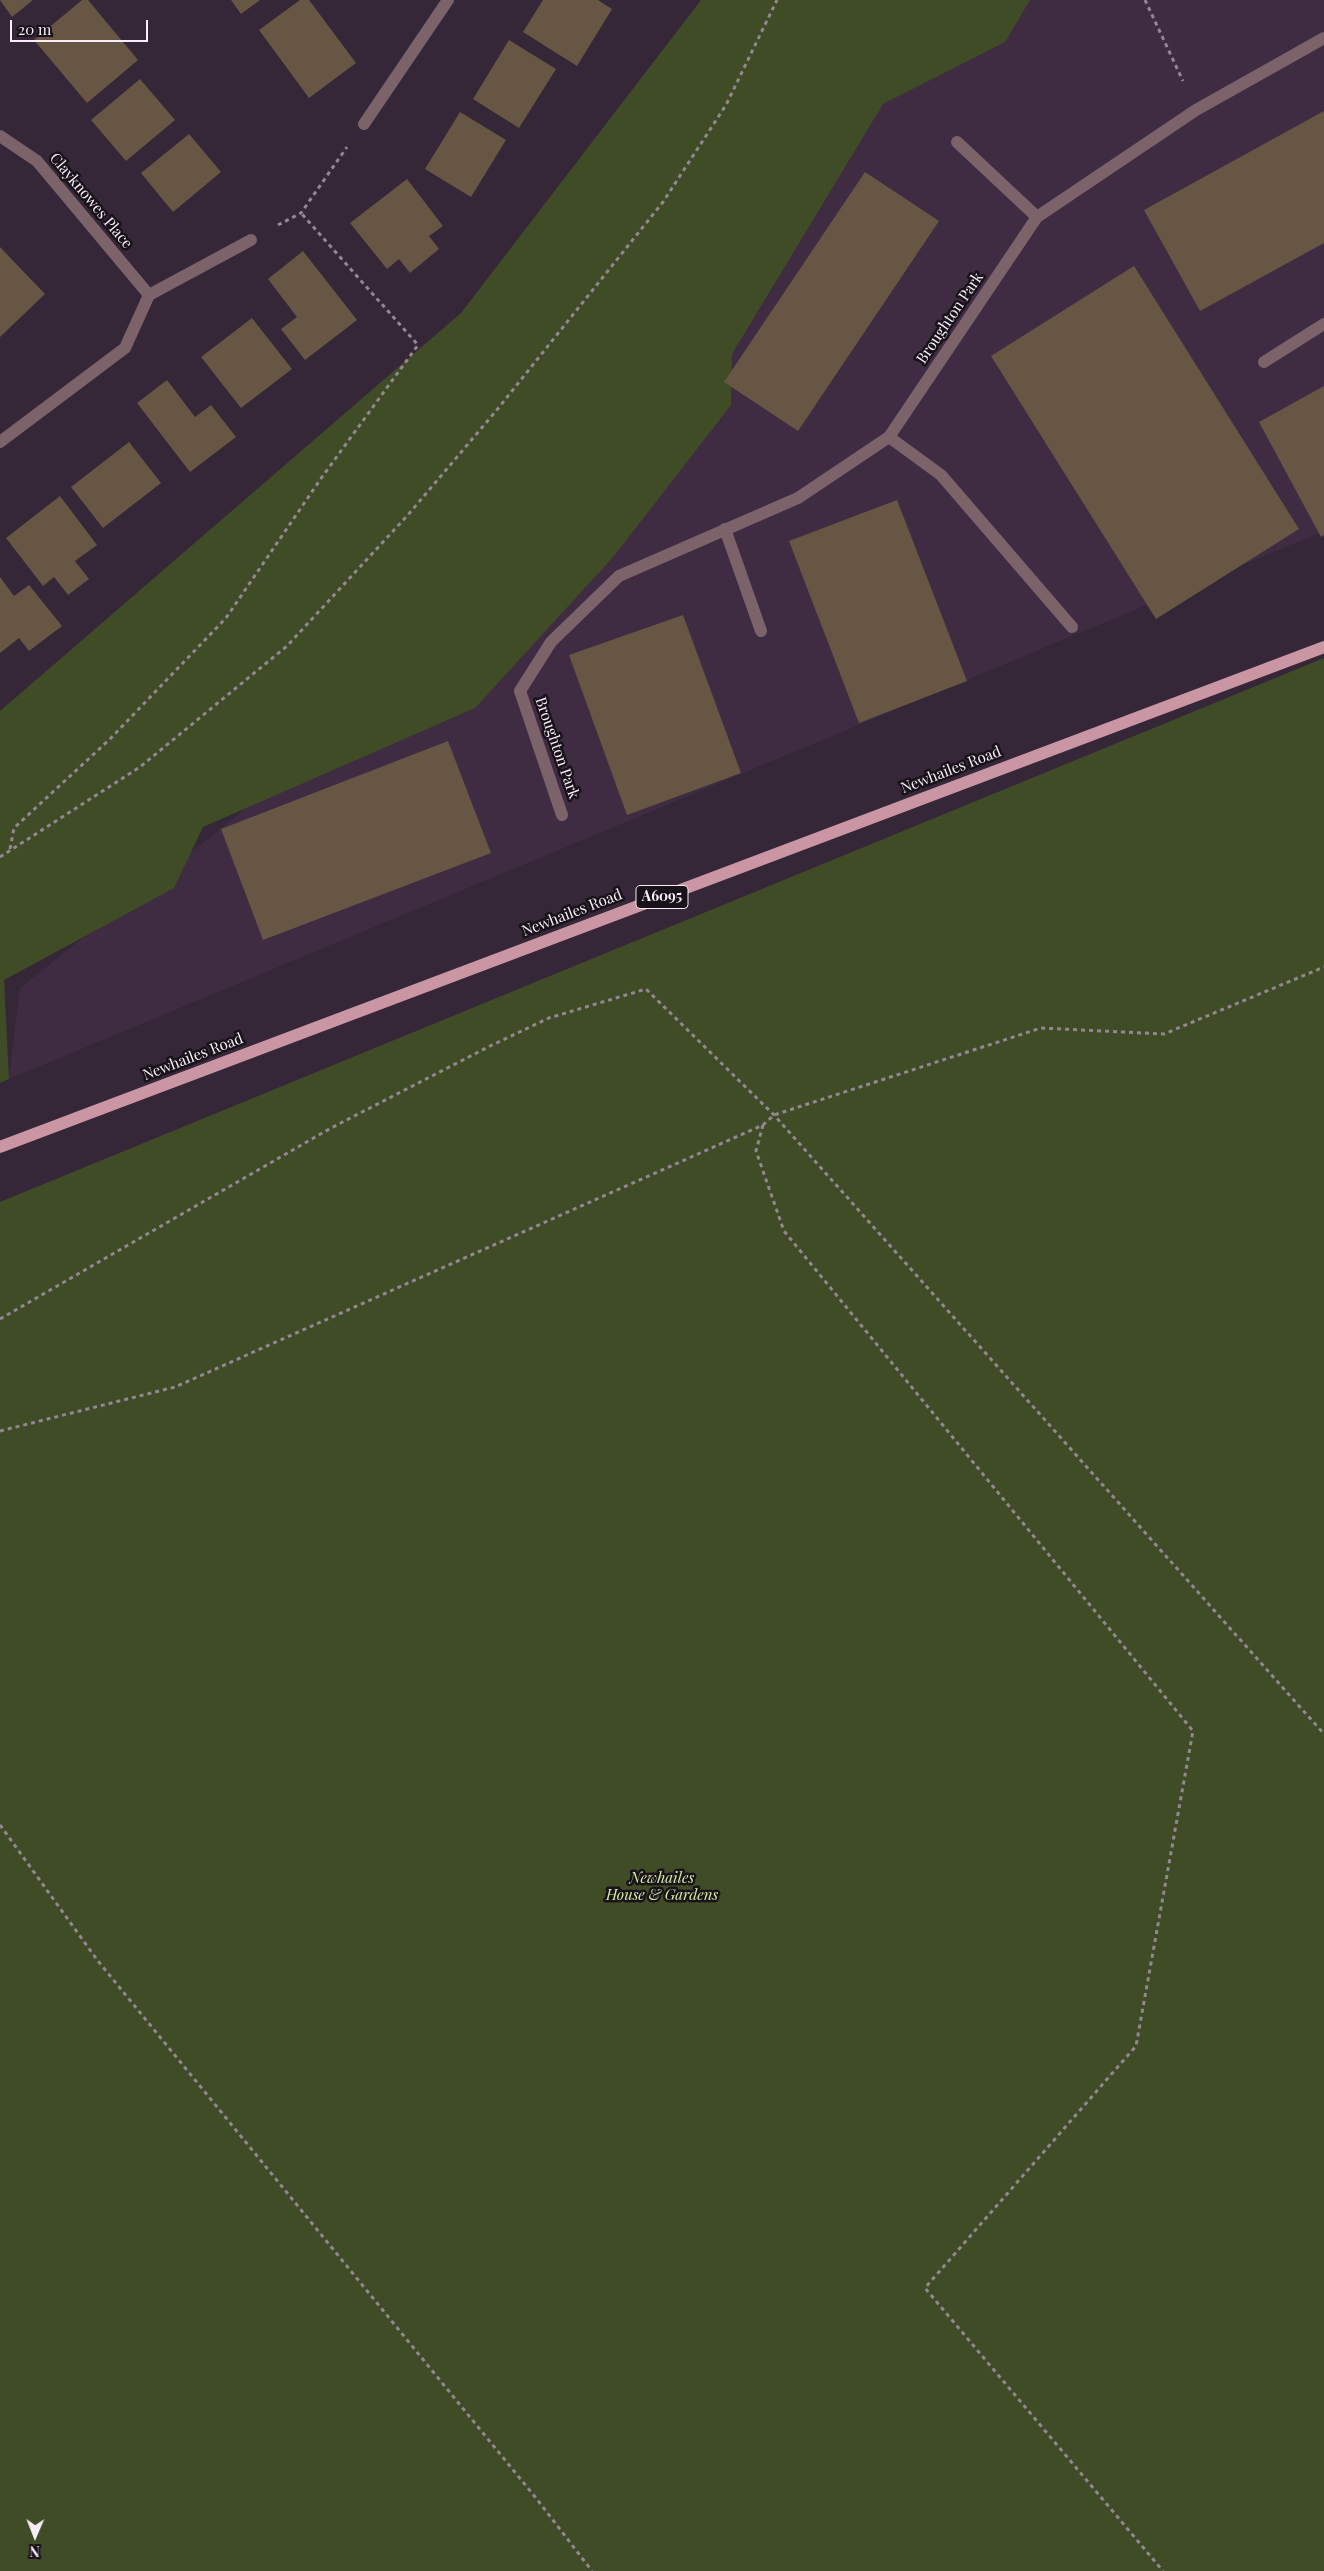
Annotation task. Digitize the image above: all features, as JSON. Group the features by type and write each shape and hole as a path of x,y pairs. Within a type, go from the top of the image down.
{"main road":[{"name":"Newhailes Road","path":"0,1147 1324,647"}],"street":[{"path":"364,124 448,0"},
{"name":"Broughton Park","path":"562,815 520,691 551,642 619,576 798,498 889,436 1037,217 1196,110 1324,38"},
{"name":"Clayknowes Place","path":"0,136 37,161 149,295"},
{"path":"957,142 1037,217"},
{"path":"0,442 125,348 149,295 251,240"},
{"path":"1264,362 1324,324"},
{"path":"889,436 941,475 1072,627"},
{"path":"725,530 761,631"}],"path":[{"path":"0,857 140,767 287,646 407,516 502,404 663,202 726,105 777,0"},
{"path":"1145,0 1196,110"},
{"path":"251,240 301,212 364,124"},
{"path":"10,850 14,828 110,739 226,618 322,477 418,345 301,212"},
{"path":"0,1431 175,1387 763,1125 774,1115 1041,1028 1164,1034 1324,967"},
{"path":"0,1319 331,1128 490,1046 549,1018 646,989 774,1115 1324,1734"},
{"path":"763,1125 756,1151 784,1231 1193,1731 1136,2046 924,2288 1163,2571"},
{"path":"0,1825 98,1961 536,2498 592,2571"}],"shaded area":[{"path":"909,0 1324,0 1324,531 9,1079 20,988 497,609"}],"green space":[{"path":"701,0 1030,0 1005,42 883,104 732,354 731,405 614,556 475,708 203,827 174,888 4,980 9,1079 0,1083 0,711 461,313"},
{"name":"Newhailes House & Gardens","path":"1324,658 1324,2571 0,2571 0,1202"}],"building":[{"path":"0,0 33,0 12,17"},
{"path":"82,0 88,0 138,60 87,103 34,40"},
{"path":"231,0 260,0 241,14"},
{"path":"300,0 309,0 356,63 309,98 259,30"},
{"path":"543,0 598,0 612,9 577,66 523,32"},
{"path":"509,40 556,69 519,128 473,99"},
{"path":"140,79 175,120 126,161 91,120"},
{"path":"1324,111 1324,243 1200,311 1144,210"},
{"path":"460,112 506,140 471,197 425,169"},
{"path":"189,134 221,172 173,212 141,173"},
{"path":"865,172 939,221 798,431 724,382"},
{"path":"407,179 443,226 429,236 439,249 410,273 399,259 387,269 350,223"},
{"path":"0,247 45,294 0,337"},
{"path":"303,251 357,320 305,360 281,329 297,317 268,279"},
{"path":"1134,266 1299,529 1156,619 991,356"},
{"path":"252,318 292,369 241,408 201,357"},
{"path":"167,380 195,417 211,405 236,437 190,472 137,403"},
{"path":"1324,386 1324,535 1321,537 1259,422"},
{"path":"129,442 161,483 103,528 71,487"},
{"path":"60,496 97,545 75,561 89,579 68,595 54,577 43,586 6,538"},
{"path":"897,500 967,681 859,723 789,541"},
{"path":"0,577 14,596 29,585 62,626 29,651 19,638 0,653"},
{"path":"683,615 741,773 627,815 569,655"},
{"path":"448,741 491,853 263,940 221,829"}]}
